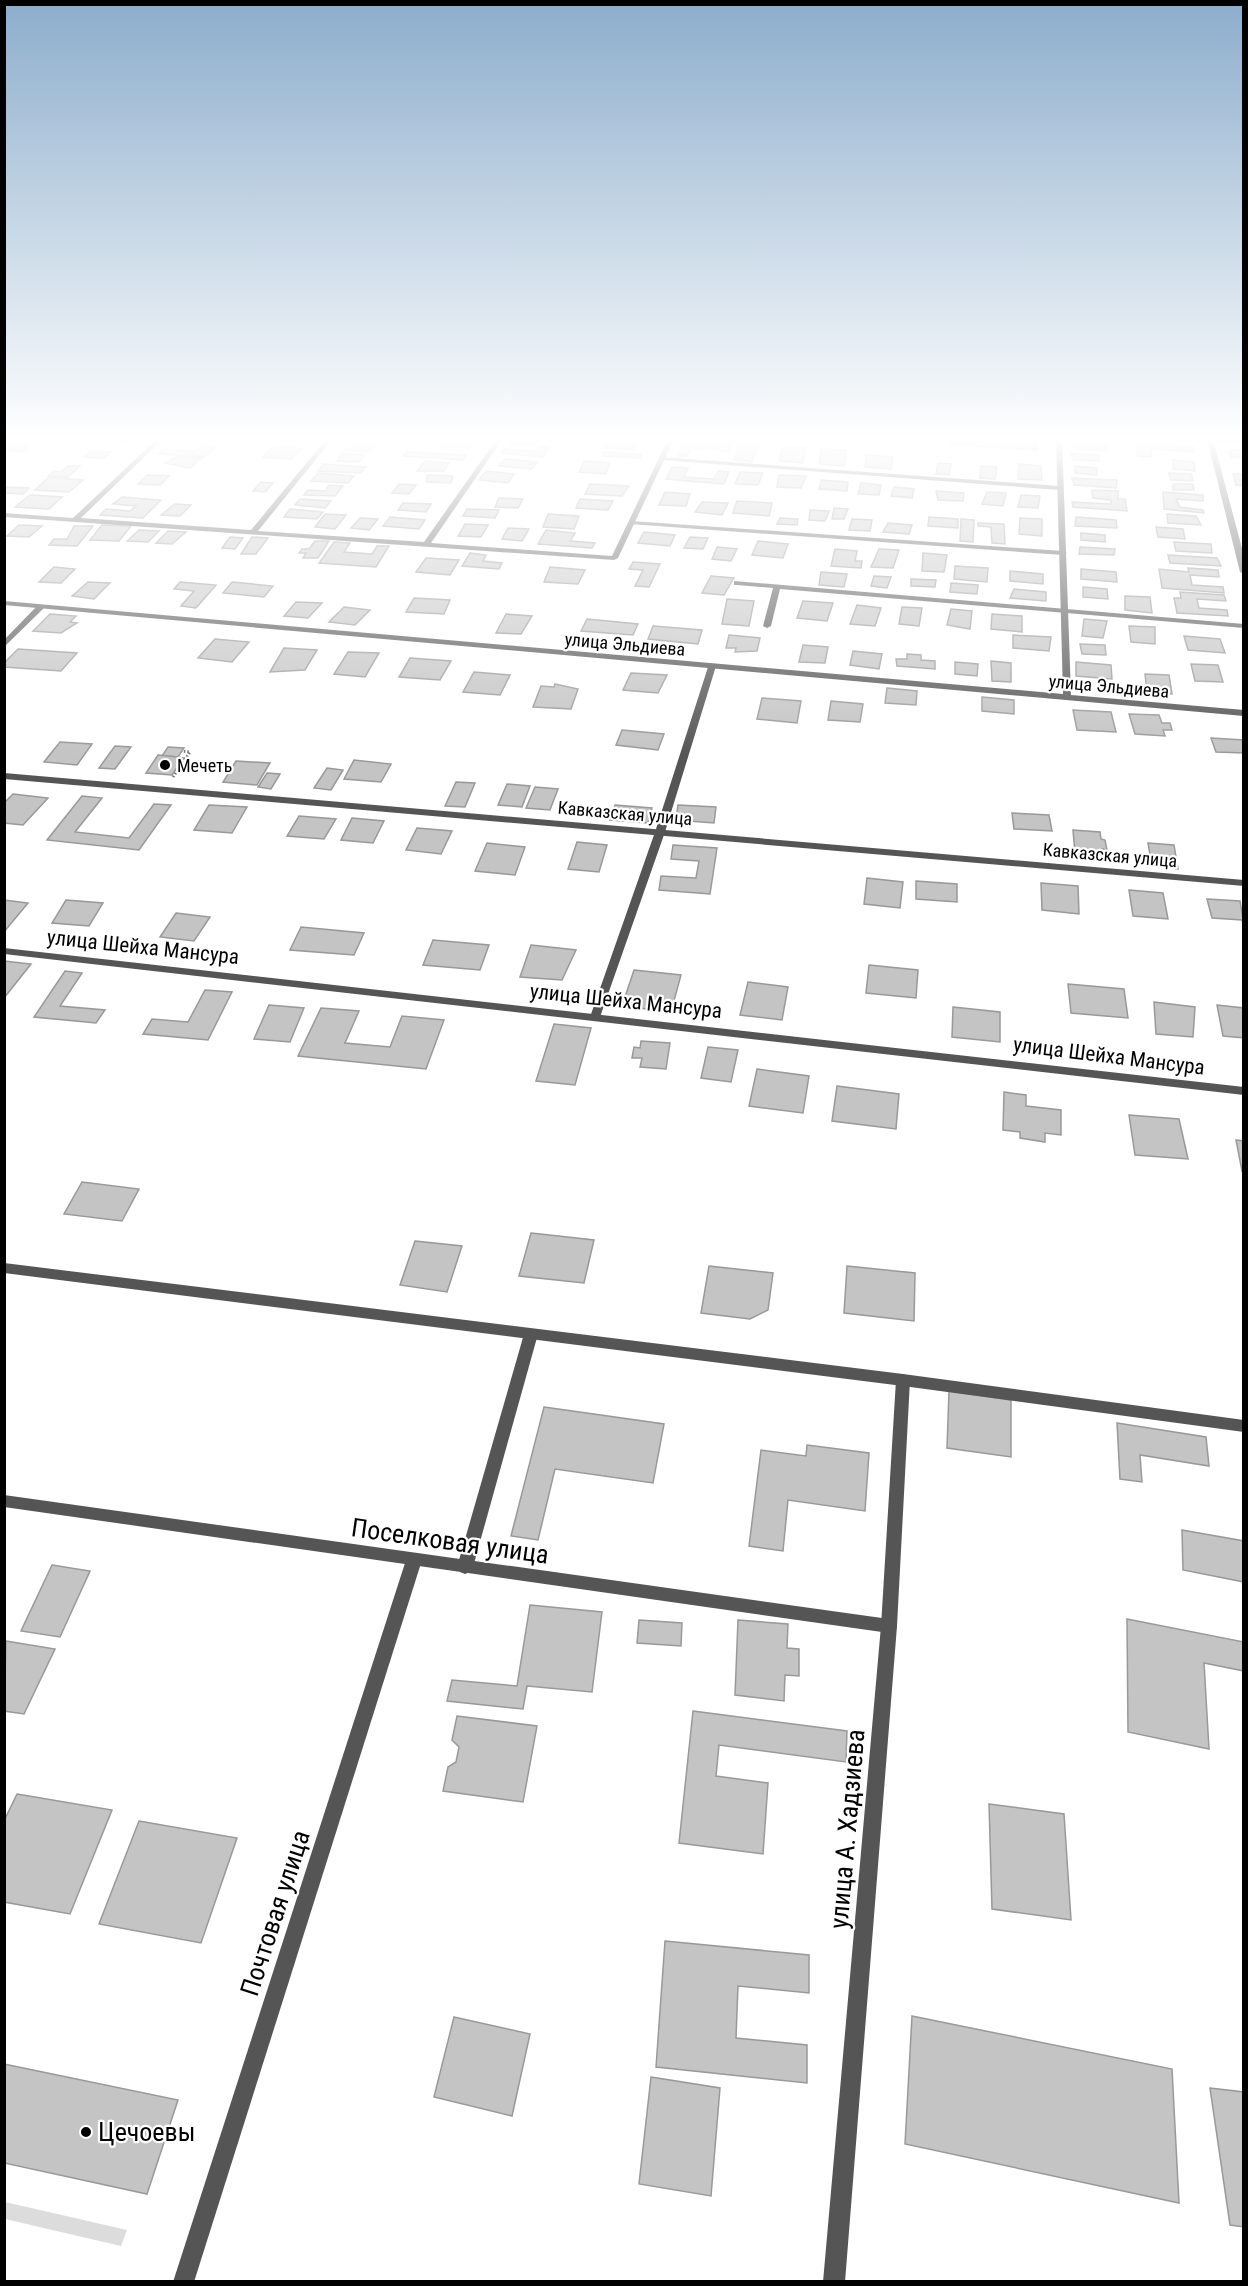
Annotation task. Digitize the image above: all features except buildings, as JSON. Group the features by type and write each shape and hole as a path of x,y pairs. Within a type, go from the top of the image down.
{"street":[{"path":"422,544 614,558 621,544"},
{"path":"929,544 1063,553"},
{"path":"1063,544 1067,697"},
{"path":"1237,544 1244,572"},
{"path":"737,583 1244,626"},
{"path":"767,626 777,586"},
{"name":"улица Эльдиева","path":"4,603 1244,713"},
{"path":"4,645 41,607"},
{"path":"595,1017 660,832 712,666"},
{"name":"Кавказская улица","path":"4,776 1244,883"},
{"name":"улица Шейха Мансура","path":"4,951 1244,1091"},
{"path":"4,1268 903,1380 1244,1426"},
{"path":"465,1567 531,1334"},
{"name":"улица А. Хадзиева","path":"834,2282 889,1626 903,1380"},
{"name":"Поселковая улица","path":"4,1501 889,1626"},
{"name":"Почтовая улица","path":"183,2282 414,1560"}],"path":[{"path":"172,778 190,752 182,751"}],"shaded area":[{"path":"5,2202 127,2230 121,2246 5,2219"}],"place":[{"name":"Мечеть","path":"165,765"},
{"name":"Цечоевы","path":"86,2132"}]}
